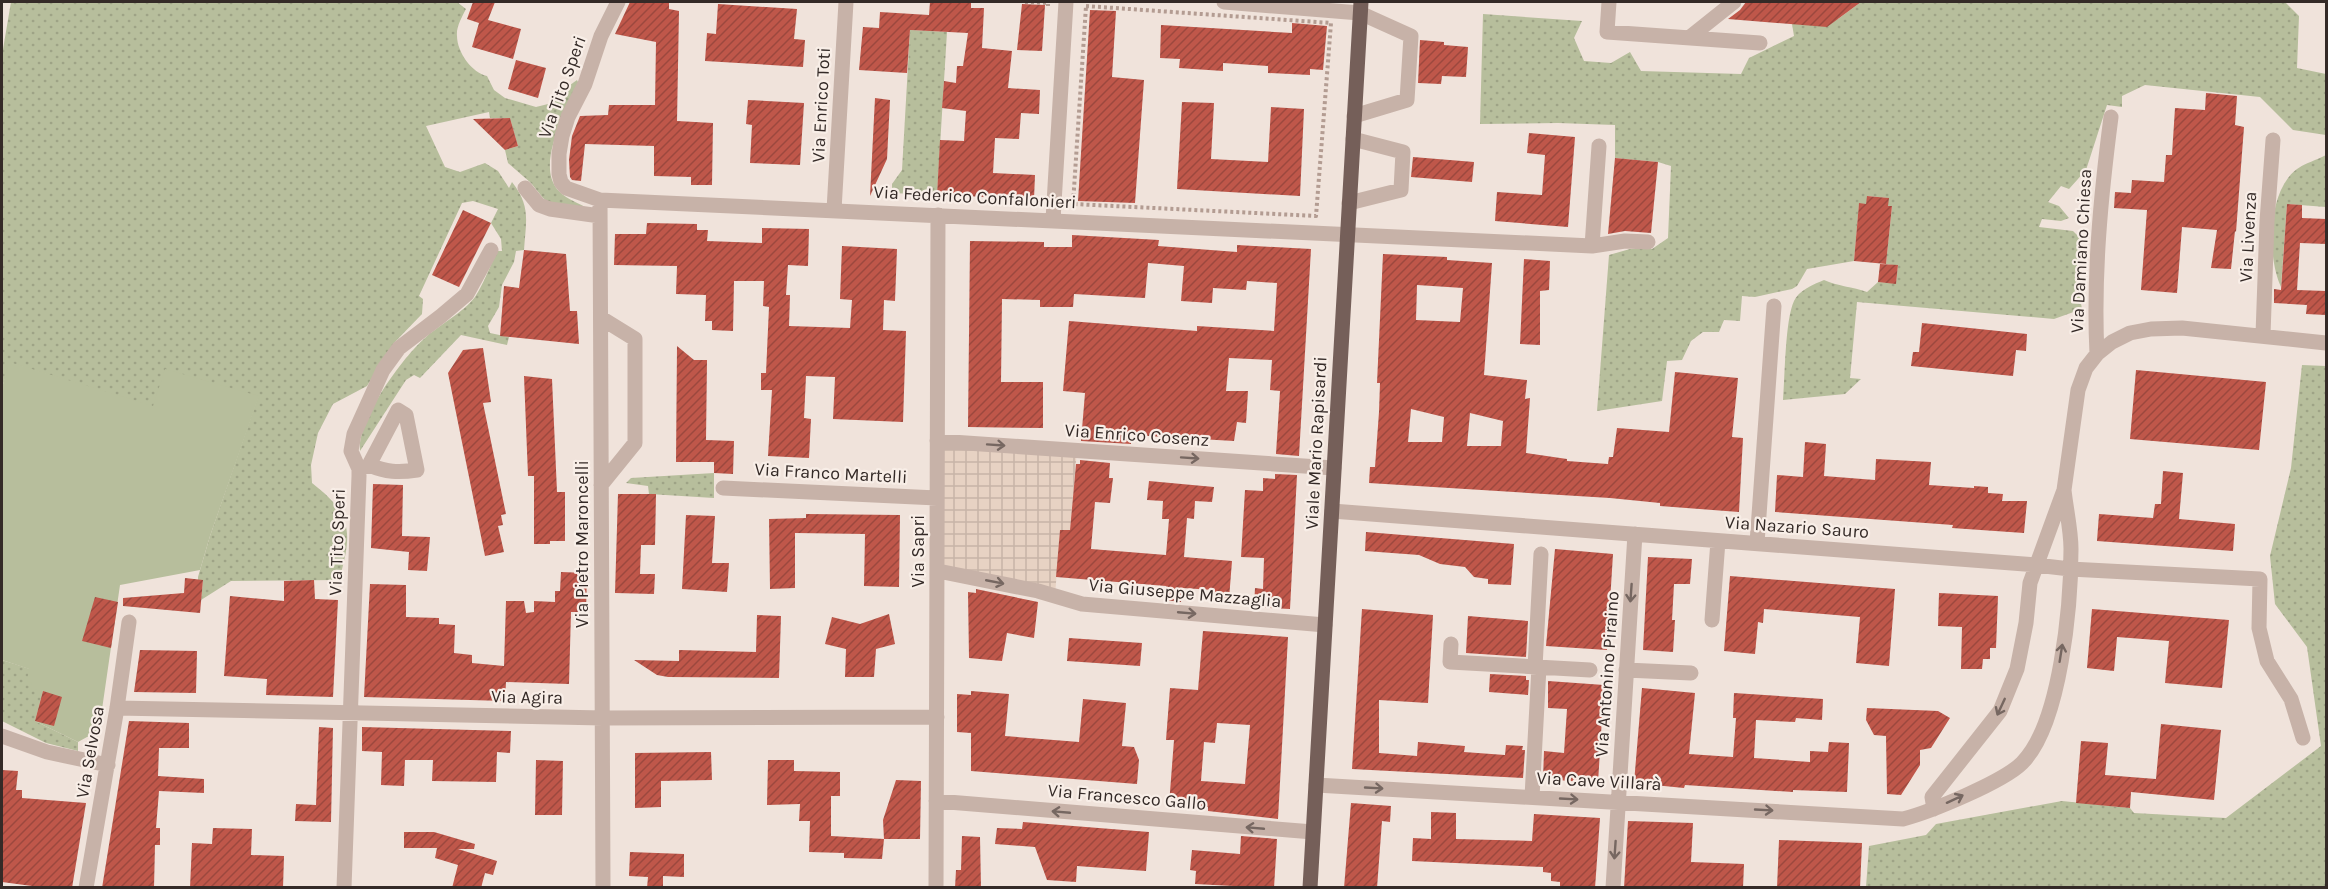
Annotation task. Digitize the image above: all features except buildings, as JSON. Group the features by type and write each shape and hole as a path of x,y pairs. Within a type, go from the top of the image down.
{"main road":[{"name":"Viale Mario Rapisardi","path":"1310,888 1360,7"}],"street":[{"name":"Via Tito Speri","path":"600,200 566,188 559,174 559,154 568,117 585,84 601,36 618,2"},
{"name":"Via Enrico Toti","path":"834,210 846,2"},
{"path":"1053,220 1066,2"},
{"path":"1224,2 1360,7 1411,36 1407,100 1354,116"},
{"path":"1609,2 1607,32 1760,43"},
{"path":"1690,37 1734,2"},
{"name":"Via Damiano Chiesa","path":"1934,809 1932,797 2000,711 2017,669 2026,623 2030,583 2064,490 2078,390 2086,368 2097,354 2095,312 2105,159 2111,117"},
{"path":"1349,203 1401,190 1404,152 1353,139"},
{"name":"Via Livenza","path":"2263,335 2267,221 2273,140"},
{"path":"1592,246 1599,146"},
{"path":"525,188 539,205 550,209 600,216"},
{"name":"Via Federico Confalonieri","path":"600,200 1592,246 1625,241 1648,242"},
{"name":"Via Pietro Maroncelli","path":"600,200 603,888"},
{"name":"Via Sapri","path":"936,888 938,215"},
{"name":"Via Tito Speri","path":"344,888 350,714 364,467 351,451 354,434 383,370 399,348 467,294 491,250"},
{"path":"1757,543 1774,306"},
{"path":"601,318 634,339 635,443 601,485"},
{"path":"2097,354 2112,342 2130,333 2151,329 2182,328 2326,343"},
{"name":"Via Enrico Cosenz","path":"937,441 1334,468"},
{"name":"Via Franco Martelli","path":"723,488 937,498"},
{"name":"Via Damiano Chiesa","path":"1880,816 1903,819 1934,809 2007,775 2022,764 2036,746 2043,732 2059,668 2065,628 2071,547 2064,490"},
{"name":"Via Nazario Sauro","path":"1332,511 2070,569 2260,579 2259,628 2267,661 2291,699 2303,738"},
{"name":"Via Antonino Piraino","path":"1612,888 1635,534"},
{"path":"1712,620 1718,540"},
{"path":"1532,797 1541,554"},
{"name":"Via Giuseppe Mazzaglia","path":"938,571 1038,591 1082,604 1325,625"},
{"name":"Via Selvosa","path":"86,888 108,765 129,622"},
{"path":"1451,644 1450,662 1590,670"},
{"path":"1626,670 1691,673"},
{"name":"Via Agira","path":"117,708 603,718 937,717"},
{"path":"2,736 24,745"},
{"path":"2,741 108,765"},
{"name":"Via Cave Villarà","path":"1316,785 1880,816"},
{"name":"Via Francesco Gallo","path":"936,801 1313,832"}],"path":[{"path":"1025,2 1048,3 1048,15"},
{"path":"1086,6 1331,22 1316,216 1073,204 1086,6"}],"green space":[{"path":"11,2 457,2 466,9 457,33 460,49 466,61 476,71 487,76 494,90 505,98 536,107 552,103 559,90 577,80 579,84 561,122 550,165 551,178 557,189 566,197 585,207 548,202 508,163 505,150 518,146 510,118 490,118 489,112 426,126 445,167 460,172 485,163 498,171 509,188 512,182 525,206 524,250 516,251 514,262 502,285 499,307 488,326 490,333 509,337 507,345 461,335 420,378 414,375 406,380 360,451 361,438 373,407 394,374 415,347 470,303 481,286 497,251 502,251 501,239 491,223 498,209 473,201 462,203 419,296 423,299 422,314 394,343 367,386 333,404 318,433 311,465 312,483 335,504 346,525 346,549 339,580 231,581 201,600 203,581 198,580 198,577 258,397 153,407 10,363 2,388 2,55"},
{"path":"1861,2 2285,2 2299,16 2297,68 2326,74 2326,135 2293,130 2260,97 2145,85 2122,96 2122,107 2107,105 2086,170 2069,189 2061,186 2048,202 2059,206 2069,218 2061,221 2042,219 2039,227 2073,231 2081,239 2082,259 2076,276 2082,309 2054,319 1857,302 1850,378 1861,379 1845,394 1783,400 1789,321 1796,297 1824,280 1867,292 1878,282 1896,283 1898,266 1886,264 1892,206 1888,206 1888,198 1868,196 1866,204 1859,204 1854,261 1807,269 1797,286 1792,289 1755,297 1742,296 1740,321 1724,320 1719,332 1703,332 1691,341 1682,360 1667,361 1662,401 1597,411 1609,255 1630,249 1652,249 1668,238 1671,166 1658,162 1615,158 1615,125 1480,124 1483,14 1582,21 1574,38 1584,61 1611,63 1630,52 1641,71 1741,74 1749,58 1794,36 1792,24 1838,19"},
{"path":"910,30 947,32 937,195 892,193 892,184 902,170"},
{"path":"2326,155 2326,207 2287,204 2281,287 2273,259 2272,242 2275,208 2280,192 2287,179 2297,169"},
{"path":"9,362 153,406 165,369 259,396 200,570 120,585 98,737 87,737 78,742 35,721 43,691 31,689 32,683 27,681 29,669 2,660 2,388"},
{"path":"2302,365 2326,366 2326,887 1866,887 1869,846 1926,835 1936,824 2062,801 2130,808 2134,813 2226,818 2321,746 2307,647 2275,604 2270,556 2291,468"},
{"path":"714,473 714,498 649,494 648,486 626,483 631,478"},
{"path":"2,660 30,669 33,683 43,691 35,721 78,742 78,751 46,743 2,721"}],"shaded area":[{"path":"937,441 1077,450 1070,530 1060,530 1055,596 938,571"}]}
